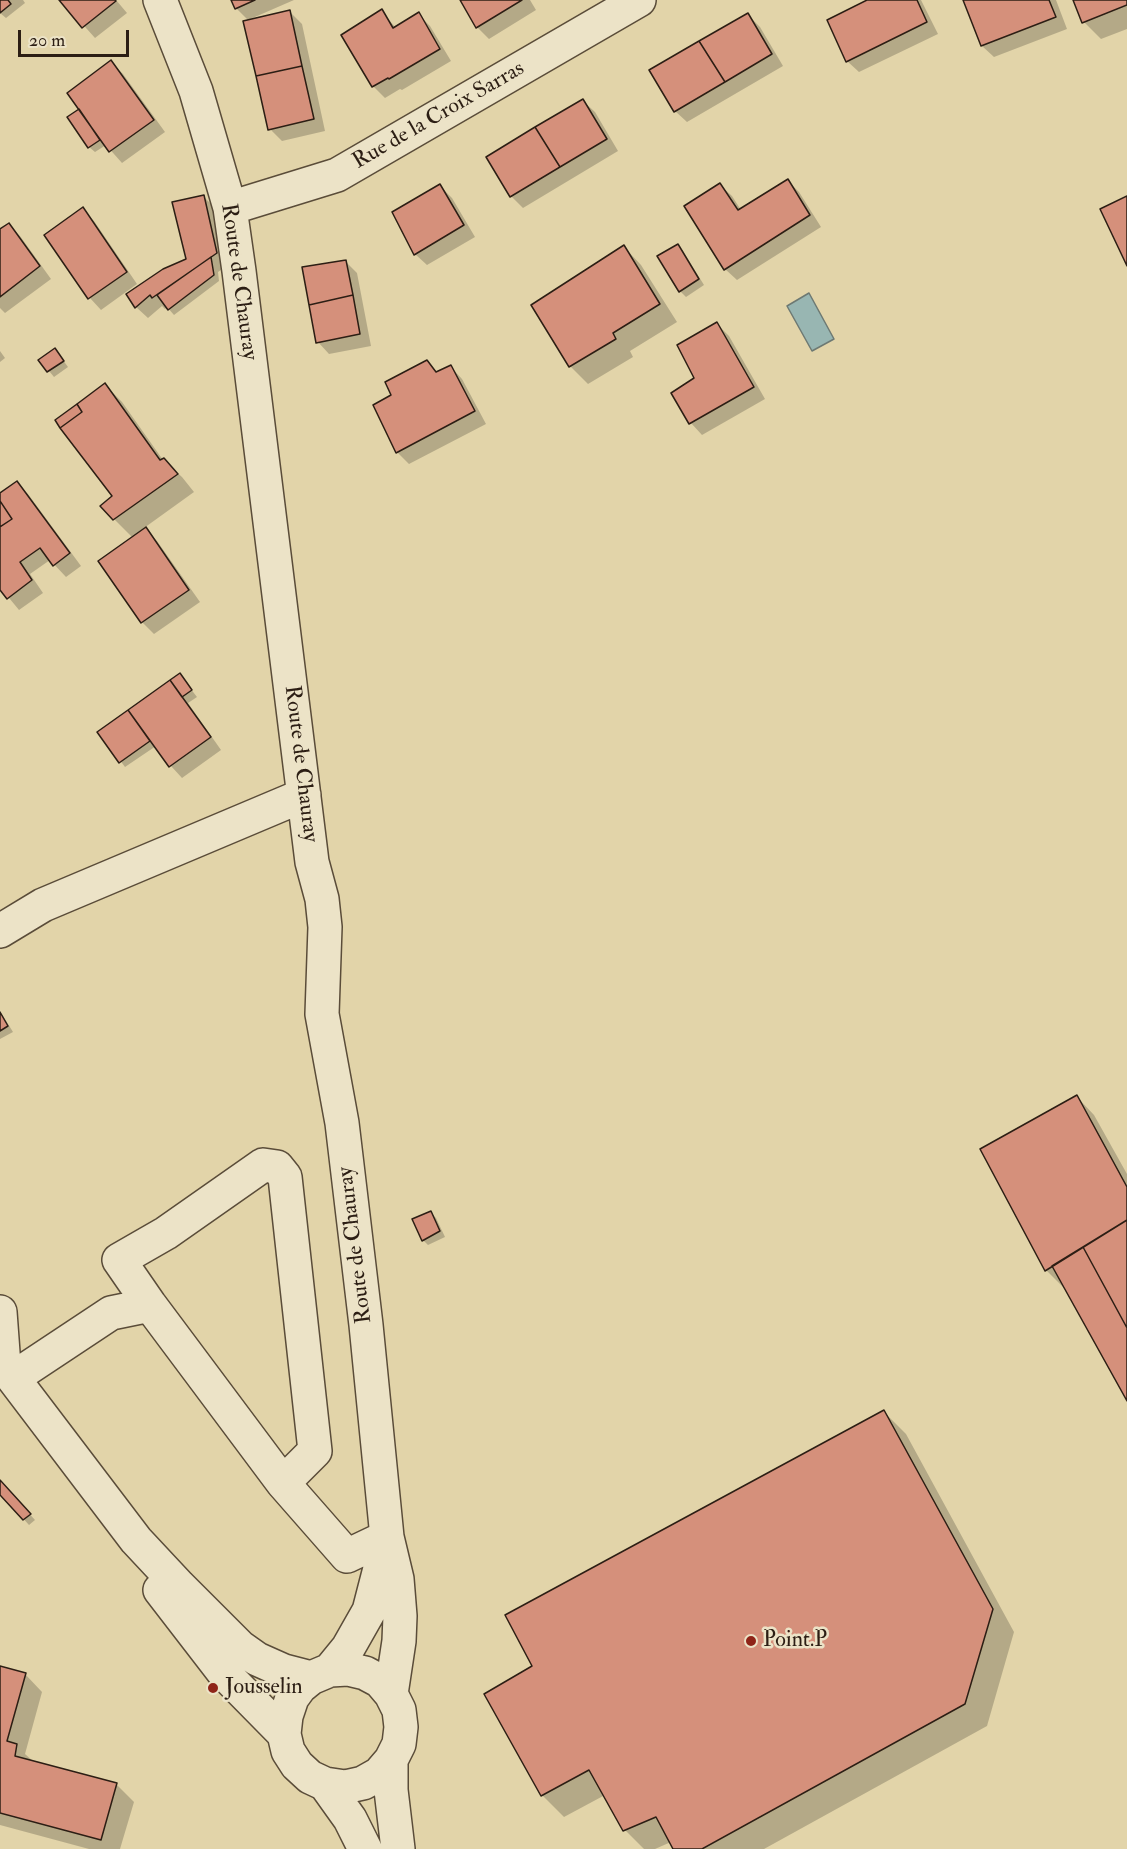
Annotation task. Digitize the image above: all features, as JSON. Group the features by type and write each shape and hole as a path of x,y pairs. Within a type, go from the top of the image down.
{"street":[{"name":"Route de Chauray","path":"160,0 196,91 230,208 312,862 322,899 325,927 322,1014 342,1123 387,1537 397,1579 400,1616 399,1641 391,1694"},
{"name":"Rue de la Croix Sarras","path":"230,208 338,175 639,0"},
{"path":"0,931 43,905 304,795"},
{"path":"283,1483 315,1451 285,1178 277,1167 262,1165 166,1233 119,1260 283,1483 347,1556 387,1537"},
{"path":"6,1368 111,1313 150,1305"},
{"path":"0,1312 6,1368 136,1540 240,1647 257,1659 284,1671 320,1674 348,1669 364,1673 380,1682 391,1694 399,1710 401,1727 399,1744 392,1760 379,1773 363,1783 345,1786 325,1784 310,1777 297,1765 288,1751 284,1734 285,1716 292,1698 300,1686 320,1674"},
{"name":"Route de Chauray","path":"320,1674 348,1648 369,1611 387,1537"},
{"path":"136,1540 164,1597 224,1673 284,1734"},
{"path":"392,1760 391,1790 398,1849"},
{"path":"325,1784 350,1819 365,1849"}],"water":[{"path":"809,293 834,339 812,351 787,306"}],"building":[{"path":"0,0 8,0 11,4 0,13"},
{"path":"59,0 115,0 116,1 82,28"},
{"path":"231,0 255,0 235,9"},
{"path":"460,0 522,0 476,28"},
{"path":"867,0 917,0 927,22 846,62 827,20"},
{"path":"963,0 1049,0 1056,17 981,46"},
{"path":"1073,0 1127,0 1127,5 1082,23"},
{"path":"382,9 393,28 419,12 440,49 372,87 341,35"},
{"path":"290,10 302,66 256,76 243,21"},
{"path":"748,13 772,54 725,82 699,41"},
{"path":"699,41 725,82 674,112 649,70"},
{"path":"111,60 154,120 109,152 67,93"},
{"path":"302,66 314,119 268,130 256,76"},
{"path":"583,99 607,139 560,167 535,127"},
{"path":"79,109 100,140 88,148 67,117"},
{"path":"535,127 560,167 510,197 486,157"},
{"path":"788,179 810,215 724,270 684,206 720,183 738,210"},
{"path":"440,184 464,225 414,255 392,212"},
{"path":"204,195 217,253 152,298 150,295 135,308 126,294 163,269 186,259 172,202"},
{"path":"1127,196 1127,266 1100,209"},
{"path":"83,207 127,272 88,299 44,235"},
{"path":"9,223 40,266 0,297 0,229"},
{"path":"678,244 699,279 679,292 657,256"},
{"path":"624,245 660,304 613,333 616,339 569,367 531,305"},
{"path":"211,257 214,275 168,310 157,295"},
{"path":"346,260 353,295 309,305 302,267"},
{"path":"353,295 360,334 316,343 309,305"},
{"path":"717,322 754,387 689,424 671,393 694,378 677,345"},
{"path":"55,348 64,361 47,372 38,360"},
{"path":"427,360 436,372 451,365 475,411 396,453 373,405 391,395 385,382"},
{"path":"105,383 160,460 164,458 178,474 113,520 100,506 112,496 60,428 82,412 77,404"},
{"path":"77,404 82,412 60,428 55,420"},
{"path":"17,481 70,553 53,566 40,548 20,562 32,580 7,599 0,590 0,527 12,519 0,501 0,493"},
{"path":"0,501 12,519 0,527"},
{"path":"146,527 189,590 141,623 98,561"},
{"path":"180,673 192,690 182,697 170,680"},
{"path":"170,680 211,737 169,767 128,710"},
{"path":"128,710 150,741 119,763 97,732"},
{"path":"0,1012 8,1026 0,1031"},
{"path":"1077,1095 1127,1187 1127,1220 1045,1271 980,1149"},
{"path":"431,1211 440,1231 422,1241 412,1219"},
{"path":"1127,1220 1127,1328 1083,1247"},
{"path":"1083,1247 1127,1328 1127,1401 1052,1266"},
{"name":"Point.P","path":"884,1410 993,1609 965,1704 702,1849 673,1849 656,1817 623,1831 589,1770 541,1796 484,1694 532,1666 505,1615"},
{"path":"0,1480 31,1514 23,1520 0,1495"},
{"path":"0,1666 26,1673 7,1741 17,1744 15,1756 117,1783 101,1840 0,1813"}],"place":[{"name":"Point.P","path":"751,1641"},
{"name":"Jousselin","path":"213,1688"}]}
